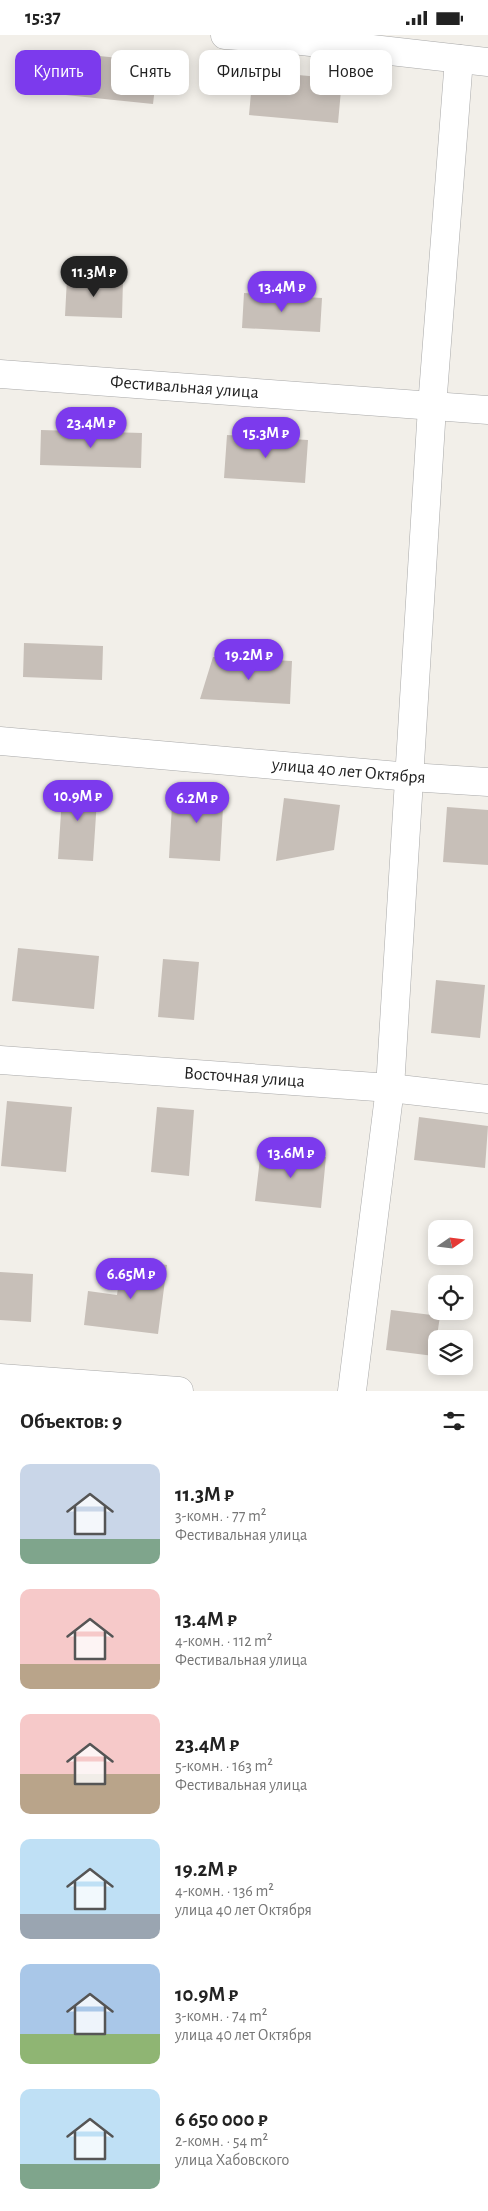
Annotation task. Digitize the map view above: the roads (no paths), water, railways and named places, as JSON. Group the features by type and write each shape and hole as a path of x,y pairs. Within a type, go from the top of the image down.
{"street":[{"path":"225,35 294,40 488,62"},
{"path":"352,1391 390,1088 432,407 459,59"},
{"name":"Фестивальная улица","path":"0,374 488,410"},
{"name":"улица 40 лет Октября","path":"0,741 410,777 488,782"},
{"name":"Восточная улица","path":"0,1060 390,1088 488,1099"},
{"path":"0,1378 179,1391"}]}
